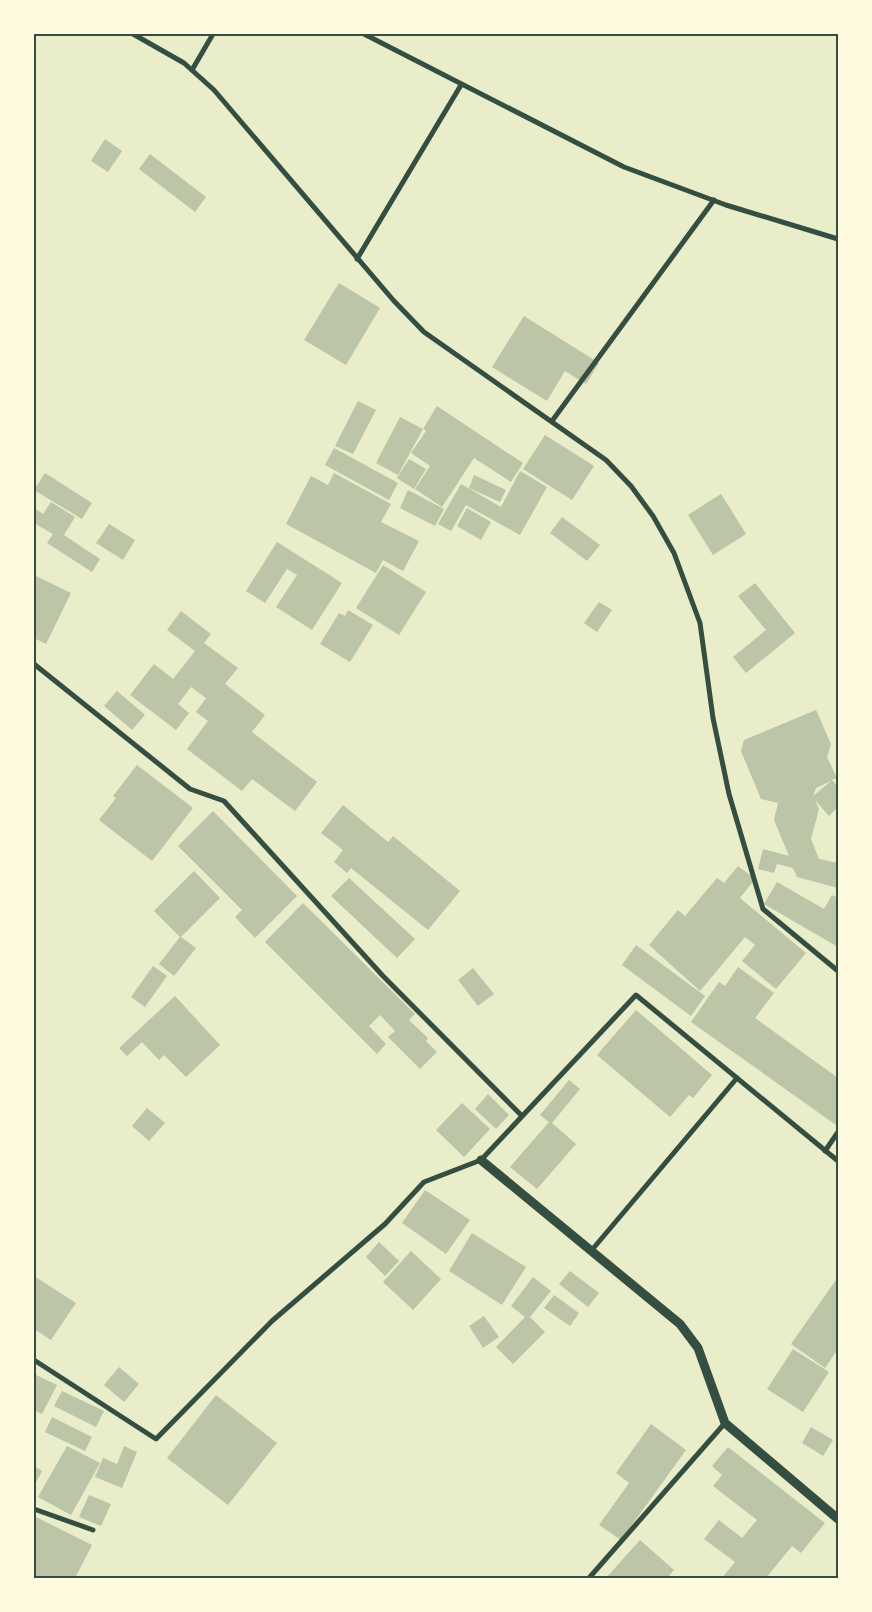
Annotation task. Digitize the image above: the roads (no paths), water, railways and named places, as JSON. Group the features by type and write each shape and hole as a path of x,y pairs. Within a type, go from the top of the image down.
{"street":[{"path":"133,34 184,63 214,90 357,259 424,332 606,460 631,486 653,516 674,553 700,623 712,718 762,910 838,971"},
{"path":"192,70 213,34"},
{"path":"364,34 624,167 714,200 838,239"},
{"path":"357,259 461,85"},
{"path":"552,421 714,200"},
{"path":"34,664 190,789 224,801 383,976 522,1116"},
{"path":"34,1360 156,1439 272,1321 385,1224 424,1182 481,1160 636,995 838,1161"},
{"path":"591,1251 737,1078"},
{"path":"825,1151 838,1132"},
{"path":"481,1160 680,1324 698,1348 725,1424 838,1519"},
{"path":"589,1578 725,1424"},
{"path":"34,1509 93,1530"}]}
